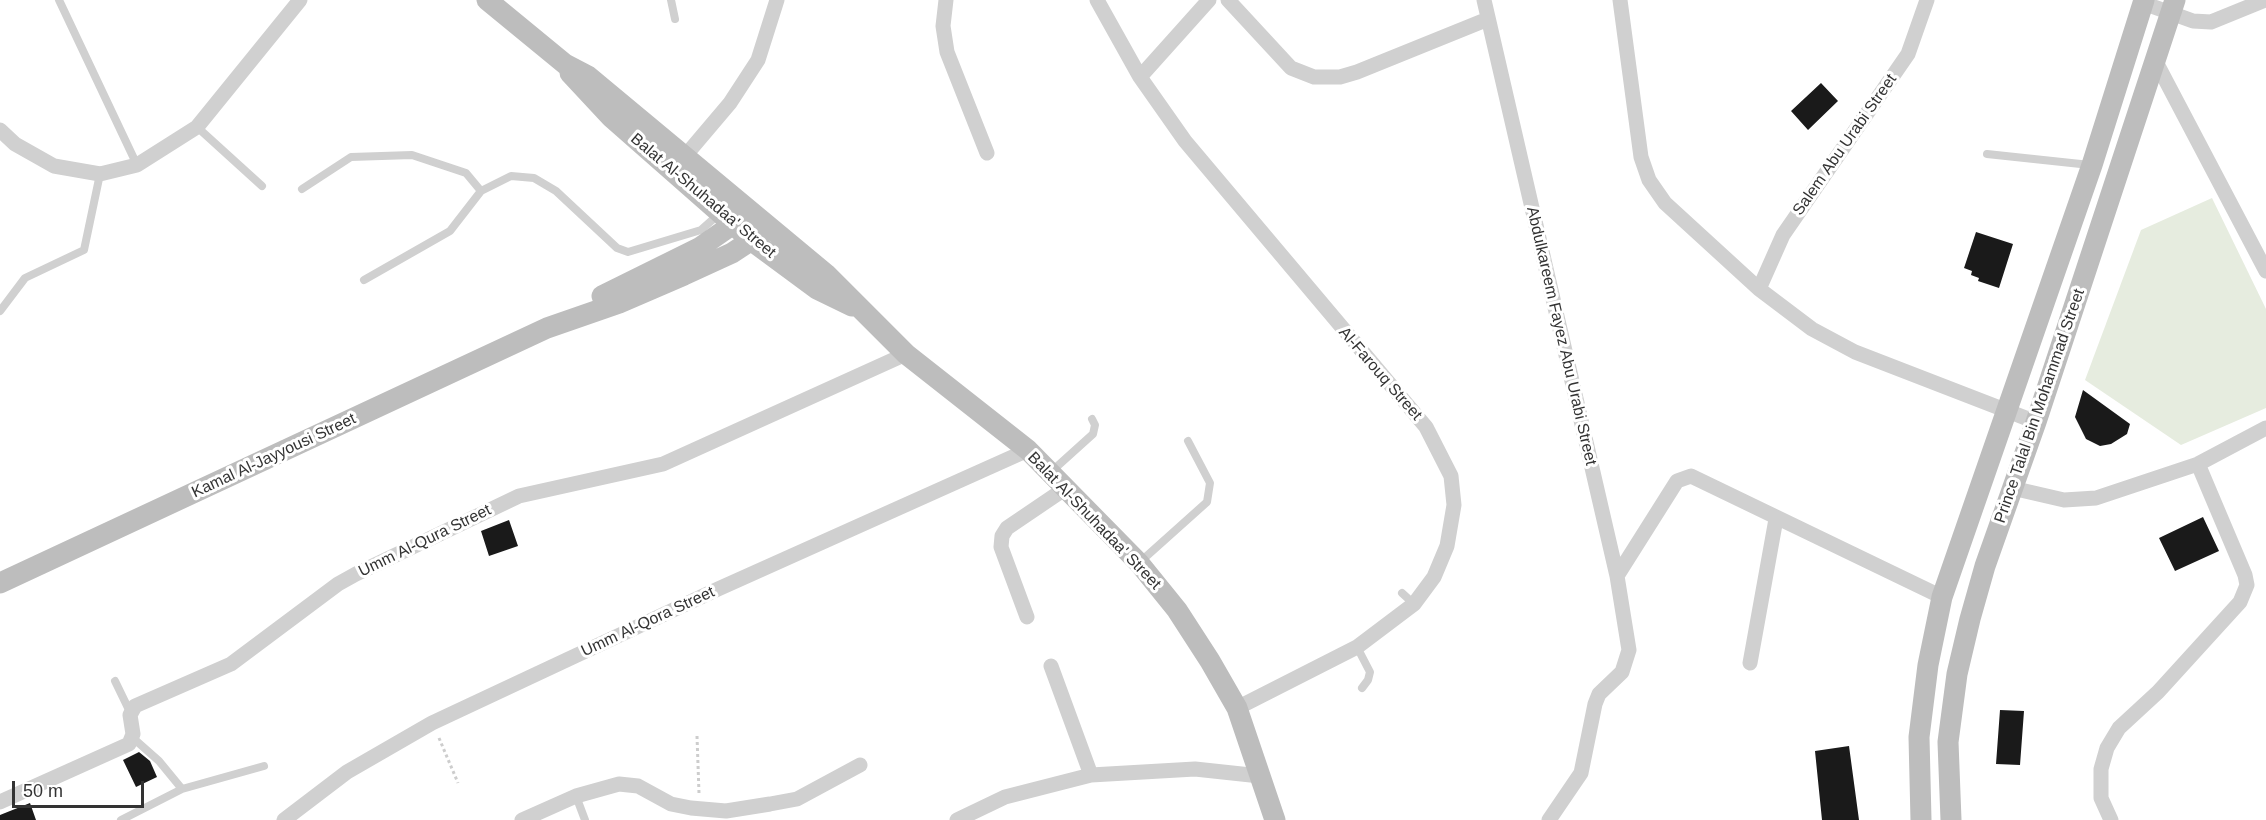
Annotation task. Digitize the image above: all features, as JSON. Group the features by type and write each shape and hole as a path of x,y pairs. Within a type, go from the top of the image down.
{"street":[{"path":"0,130 15,144 54,166 100,174 137,165 197,127 300,0"},
{"name":"Balat Al-Shuhadaa' Street","path":"487,0 565,64 575,81 611,117 750,211 834,280 858,308 906,354 1028,450 1139,563 1177,610 1237,708 1275,820"},
{"path":"679,163 730,103 758,60 777,0"},
{"path":"946,0 943,27 947,52 987,153"},
{"name":"Al-Farouq Street","path":"1097,0 1140,77 1185,141 1414,412 1440,449 1451,476 1454,505 1447,546 1434,577 1414,604 1357,647 1237,708"},
{"path":"1140,77 1209,0"},
{"path":"1228,0 1291,68 1314,77 1340,77 1357,72 1488,19"},
{"name":"Abdulkareem Fayez Abu Urabi Street","path":"1484,0 1617,576 1629,650 1622,672 1599,694 1589,726 1581,773 1549,820"},
{"path":"1620,0 1639,146 1649,180 1665,203 1759,289 1812,329 1855,352 2037,422"},
{"name":"Salem Abu Urabi Street","path":"1759,289 1783,235 1908,54 1927,0"},
{"path":"2144,2 2173,7 2193,21 2211,22 2265,0"},
{"name":"Prince Talal Bin Mohammad Street","path":"1922,820 1919,737 1928,665 1942,597 2092,165 2144,2"},
{"name":"Prince Talal Bin Mohammad Street","path":"1951,820 1948,742 1957,674 1985,566 2037,422 2173,7"},
{"path":"2156,62 2266,271"},
{"name":"Balat Al-Shuhadaa' Street","path":"679,163 727,219 752,241 817,289 858,308"},
{"name":"Kamal Al-Jayyousi Street","path":"547,328 577,309 699,248 727,219 750,211"},
{"name":"Kamal Al-Jayyousi Street","path":"0,583 547,328 619,303 704,266 752,241 770,228"},
{"name":"Umm Al-Qura Street","path":"130,712 135,706 231,664 338,584 500,504 519,496 663,464 906,354"},
{"path":"2012,488 2064,500 2096,498 2198,464 2266,428"},
{"name":"Umm Al-Qora Street","path":"284,820 347,772 432,723 708,594 1028,450"},
{"path":"2111,820 2101,798 2101,769 2107,748 2119,728 2158,692 2240,602 2247,585 2198,464"},
{"path":"1617,576 1677,481 1685,476 1691,476 1776,519 1942,597"},
{"path":"1028,617 1001,547 1002,536 1007,528 1066,488"},
{"path":"1750,663 1776,519"},
{"path":"1051,666 1081,741 1090,775"},
{"path":"0,802 126,746 133,738 130,712"},
{"path":"522,820 576,796 619,784 638,786 671,804 726,811 797,799 860,765"},
{"path":"957,820 1005,797 1090,775 1195,769 1260,776"}],"lane":[{"path":"59,0 137,165"},
{"path":"671,0 675,19"},
{"path":"197,127 262,186"},
{"path":"1987,154 2092,165"},
{"path":"302,189 351,157 412,155 466,173 481,191"},
{"path":"0,311 25,278 84,250 100,174"},
{"path":"364,280 450,231 481,191 512,176 534,178 556,190 617,248 628,252 701,230 727,219"},
{"path":"1051,472 1093,434 1095,425 1092,419"},
{"path":"1139,563 1207,502 1210,483 1188,441"},
{"path":"1402,593 1414,604"},
{"path":"1357,647 1370,672 1362,688"},
{"path":"115,681 130,712"},
{"path":"133,738 159,761 182,789"},
{"path":"121,820 182,789 264,766"},
{"path":"576,796 585,820"}],"path":[{"path":"432,723 458,783"},
{"path":"691,808 699,794 697,736"}],"shaded area":[{"path":"2212,198 2266,309 2266,408 2181,445 2085,380 2141,230"}],"building":[{"path":"1821,83 1838,101 1808,130 1791,111"},
{"path":"1976,232 2013,244 1999,288 1978,281 1979,278 1971,275 1972,271 1964,268"},
{"path":"2083,390 2130,424 2127,434 2111,444 2100,446 2086,439 2075,417"},
{"path":"2203,517 2219,551 2175,571 2159,538"},
{"path":"509,520 518,546 489,556 481,531"},
{"path":"2000,710 2024,711 2020,765 1996,764"},
{"path":"1849,746 1859,820 1822,820 1815,751"},
{"path":"139,752 150,761 157,777 136,787 123,760"},
{"path":"30,803 36,820 0,820 0,815"}]}
